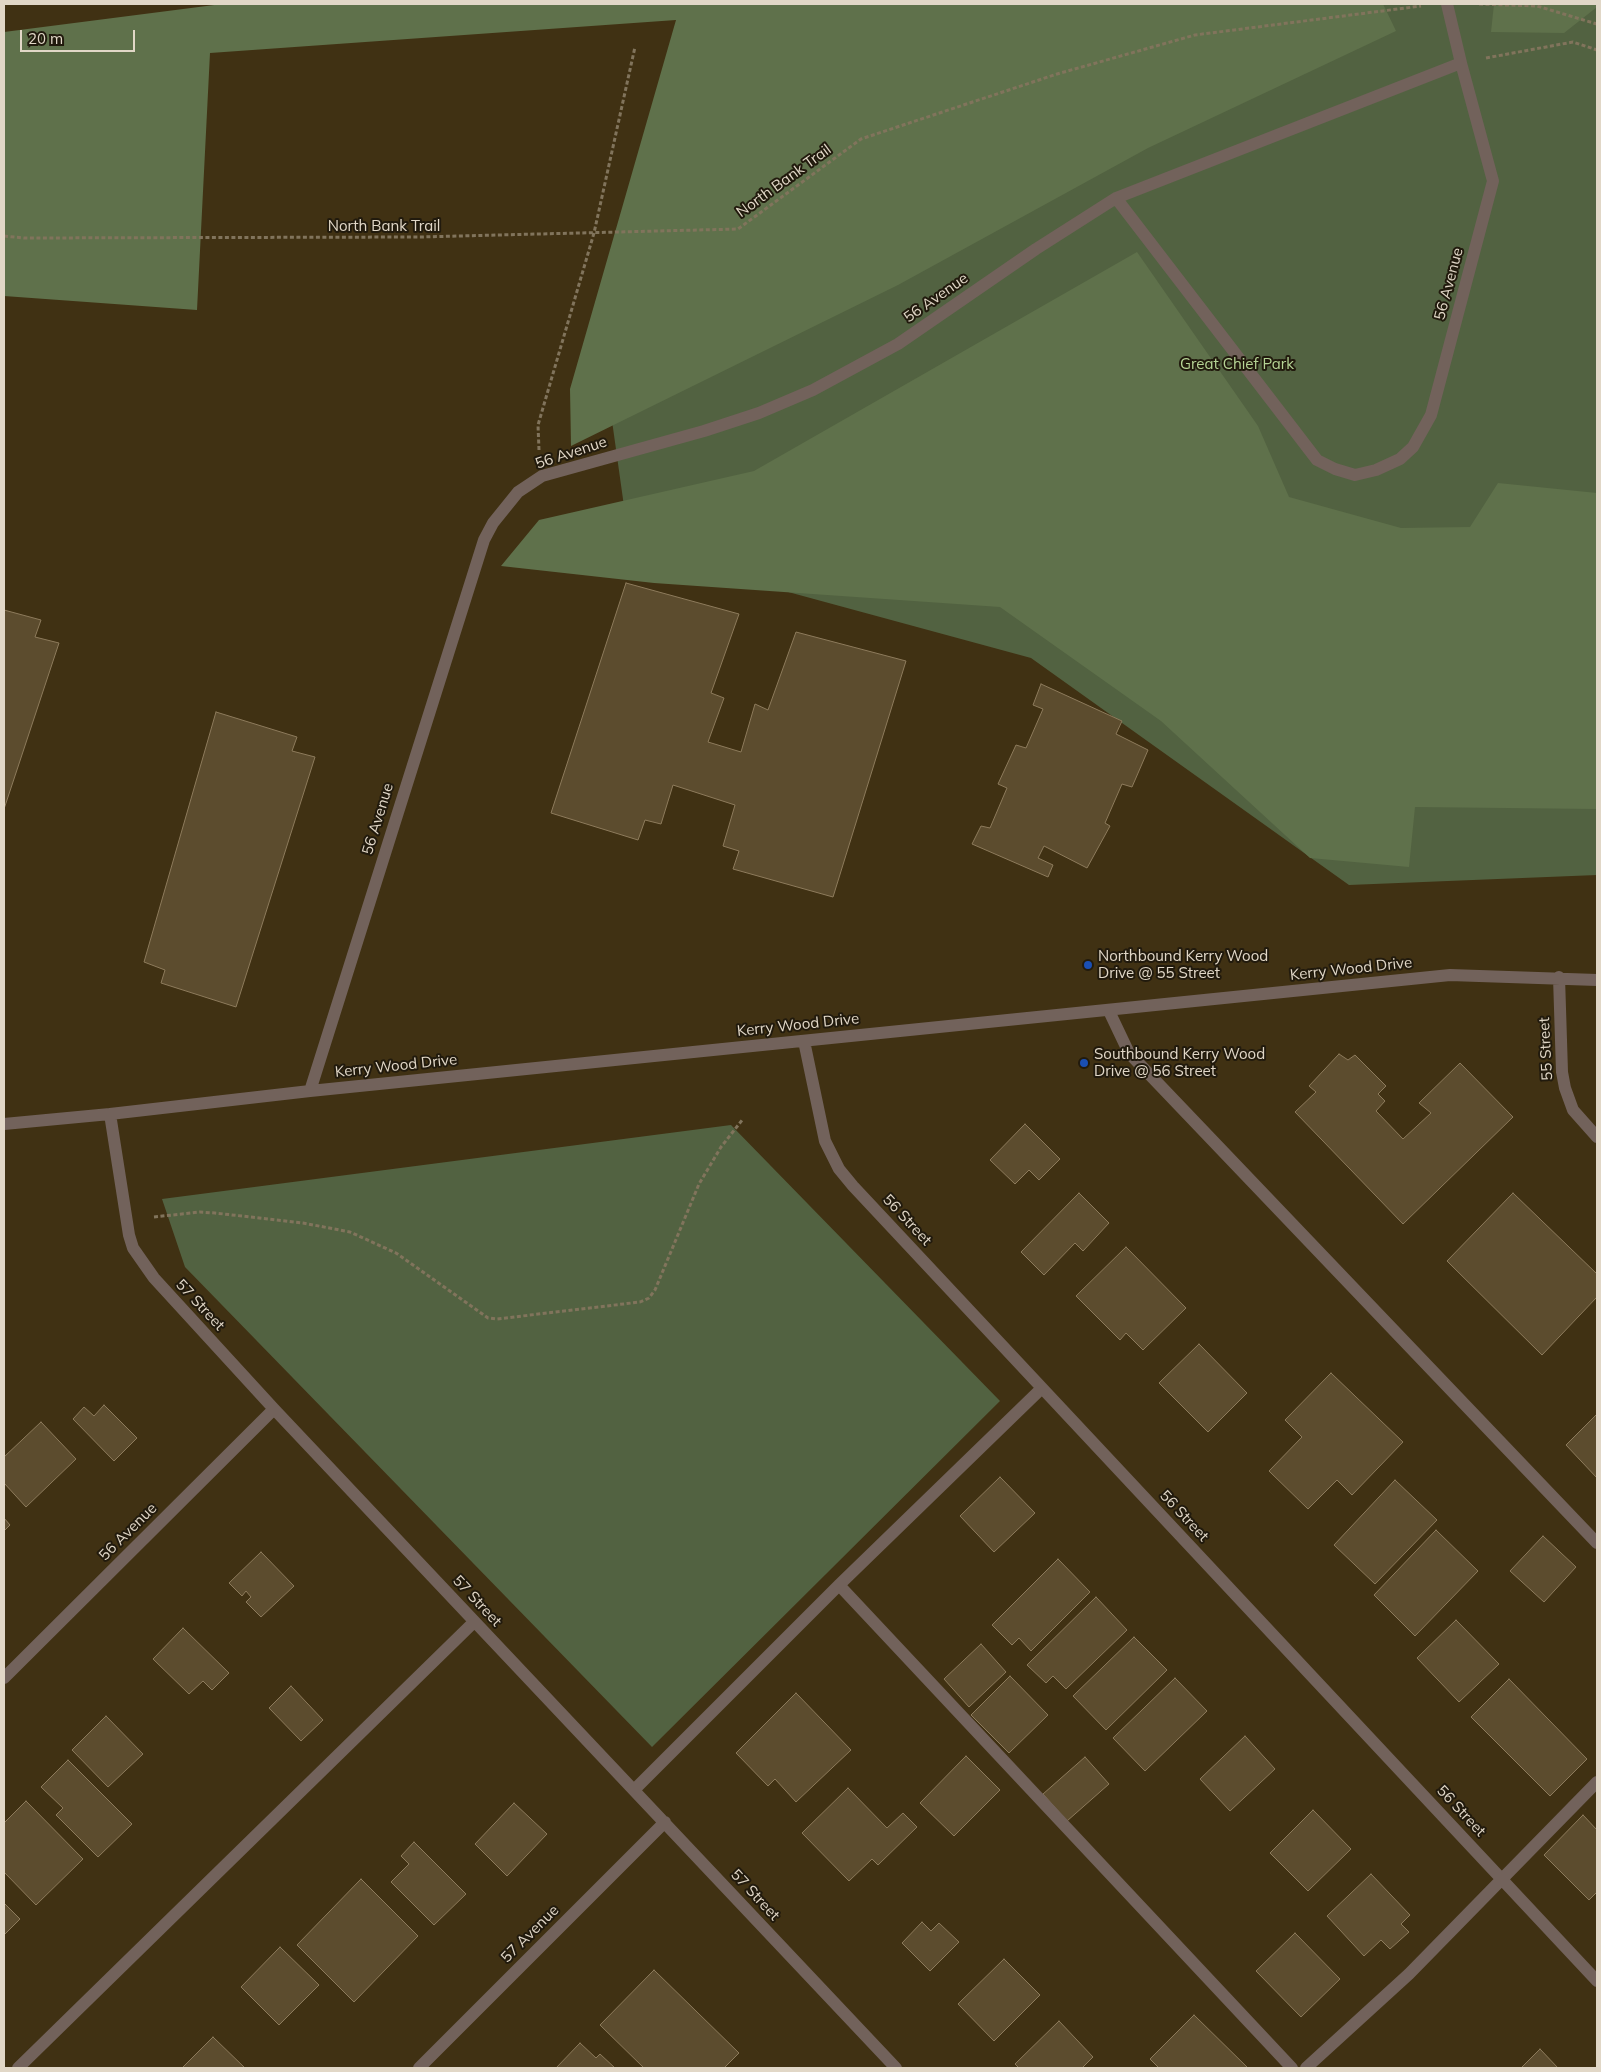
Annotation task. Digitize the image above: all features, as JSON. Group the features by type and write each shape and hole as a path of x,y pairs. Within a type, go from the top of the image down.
{"street":[{"path":"1447,4 1461,63"},
{"name":"56 Avenue","path":"310,1091 484,540 494,523 518,492 542,476 704,432 813,390 898,344 1036,249 1116,198 1461,63 1493,181 1431,414 1413,447 1400,459 1376,470 1355,474 1335,469 1318,460 1116,198"},
{"name":"Kerry Wood Drive","path":"4,1124 1450,975 1597,980"},
{"name":"55 Street","path":"1559,978 1562,1072 1565,1088 1573,1110 1597,1137"},
{"path":"1109,1011 1129,1053 1597,1543"},
{"name":"56 Street","path":"804,1041 825,1142 839,1169 853,1186 1597,1981"},
{"name":"57 Street","path":"110,1114 127,1222 133,1248 154,1278 474,1622 896,2068"},
{"path":"634,1790 839,1585 1042,1388"},
{"name":"56 Avenue","path":"4,1678 274,1409"},
{"path":"839,1585 1292,2068"},
{"path":"18,2068 474,1622"},
{"path":"1306,2068 1409,1974 1597,1782"},
{"name":"57 Avenue","path":"419,2068 664,1822"}],"path":[{"path":"1479,4 1538,6 1597,24"},
{"name":"North Bank Trail","path":"4,236 24,238 419,238 738,229 861,139 1057,74 1195,36 1427,5"},
{"path":"1461,63 1573,42 1597,50"},
{"path":"542,476 538,425 594,233 635,48"},
{"path":"153,1217 200,1212 214,1213 311,1224 350,1232 396,1253 488,1318 496,1319 640,1302 649,1298 655,1290 700,1184 722,1147 743,1119"}],"green space":[{"path":"222,4 1383,4 1396,31 1148,148 898,285 571,446 570,389 676,20 210,53 197,310 4,296 4,32"},
{"name":"Great Chief Park","path":"739,4 1597,4 1597,875 1349,885 1031,658 630,549 605,371"},
{"path":"1494,4 1597,4 1597,7 1564,33 1491,32"},
{"path":"1137,252 1258,426 1289,497 1401,528 1470,527 1498,483 1597,493 1597,809 1415,807 1409,867 1310,858 1161,721 1000,607 654,583 501,566 539,520 754,471"},
{"path":"731,1125 1000,1401 652,1747 185,1267 162,1199"}],"building":[{"path":"626,583 739,614 711,693 724,698 708,742 741,752 755,704 768,710 796,632 906,661 833,897 733,869 739,851 723,846 735,805 673,785 661,824 645,820 638,840 551,813"},
{"path":"4,610 41,620 35,637 59,643 4,809"},
{"path":"1041,684 1122,721 1116,734 1148,750 1132,787 1122,784 1105,823 1110,826 1087,868 1044,846 1038,858 1053,865 1048,877 972,844 981,826 990,828 1007,788 998,784 1016,745 1026,748 1043,709 1033,705"},
{"path":"216,712 297,737 292,751 315,757 236,1007 161,983 165,970 144,962"},
{"path":"1339,1054 1348,1060 1355,1055 1386,1086 1378,1094 1385,1101 1376,1111 1403,1139 1431,1113 1419,1103 1460,1063 1513,1117 1403,1224 1295,1112 1316,1092 1309,1086"},
{"path":"1025,1124 1060,1159 1039,1180 1029,1170 1015,1184 990,1160"},
{"path":"1079,1193 1109,1223 1083,1251 1075,1243 1044,1275 1021,1252"},
{"path":"1513,1193 1597,1274 1597,1297 1542,1355 1447,1261"},
{"path":"1126,1247 1186,1308 1143,1350 1126,1333 1120,1340 1076,1296"},
{"path":"1199,1344 1247,1393 1208,1432 1159,1383"},
{"path":"1331,1373 1403,1442 1352,1495 1337,1480 1308,1509 1269,1471 1302,1437 1285,1420"},
{"path":"104,1405 137,1438 114,1461 73,1419 84,1407 94,1416"},
{"path":"1597,1414 1597,1478 1566,1445"},
{"path":"41,1422 76,1459 26,1507 4,1483 4,1457"},
{"path":"1000,1477 1035,1513 994,1552 960,1516"},
{"path":"1395,1480 1437,1520 1375,1584 1334,1545"},
{"path":"4,1518 10,1525 4,1531"},
{"path":"1436,1530 1478,1571 1415,1636 1374,1595"},
{"path":"1543,1536 1576,1567 1544,1602 1510,1571"},
{"path":"261,1552 294,1586 261,1617 246,1602 251,1597 246,1591 242,1596 229,1583"},
{"path":"1058,1559 1090,1592 1031,1651 1019,1638 1012,1645 992,1625"},
{"path":"1096,1597 1127,1630 1066,1689 1053,1676 1046,1683 1027,1665"},
{"path":"1456,1620 1499,1664 1459,1702 1417,1658"},
{"path":"183,1628 229,1673 212,1690 203,1681 189,1694 153,1659"},
{"path":"1134,1637 1167,1670 1106,1730 1073,1696"},
{"path":"981,1644 1006,1672 969,1707 944,1679"},
{"path":"1010,1676 1048,1715 1009,1753 971,1715"},
{"path":"1175,1678 1207,1711 1145,1771 1113,1738"},
{"path":"1509,1679 1587,1759 1550,1796 1471,1717"},
{"path":"291,1686 323,1720 301,1741 269,1708"},
{"path":"796,1693 851,1750 796,1802 775,1779 768,1786 736,1753"},
{"path":"106,1716 143,1754 108,1787 72,1750"},
{"path":"1245,1736 1275,1769 1230,1811 1200,1779"},
{"path":"966,1756 1000,1790 954,1836 920,1803"},
{"path":"1085,1757 1109,1784 1067,1821 1043,1794"},
{"path":"68,1760 132,1824 98,1857 56,1815 63,1808 41,1787"},
{"path":"848,1788 887,1828 903,1813 917,1827 878,1865 872,1859 849,1881 802,1833"},
{"path":"26,1801 83,1859 36,1905 4,1872 4,1823"},
{"path":"514,1803 547,1834 507,1876 475,1844"},
{"path":"1313,1810 1351,1849 1308,1891 1270,1853"},
{"path":"1583,1815 1597,1830 1597,1892 1589,1900 1544,1855"},
{"path":"414,1842 466,1894 434,1925 391,1882 409,1864 401,1856"},
{"path":"1371,1874 1410,1915 1401,1924 1409,1932 1390,1949 1381,1940 1364,1956 1327,1916"},
{"path":"361,1879 418,1936 354,2002 297,1945"},
{"path":"4,1903 20,1919 4,1935"},
{"path":"922,1922 931,1931 939,1923 959,1942 930,1971 902,1943"},
{"path":"1295,1933 1340,1979 1301,2017 1256,1971"},
{"path":"280,1947 319,1985 279,2025 241,1987"},
{"path":"1004,1959 1040,1995 994,2041 958,2004"},
{"path":"654,1970 739,2053 724,2068 644,2068 600,2025"},
{"path":"1194,2015 1248,2068 1159,2068 1150,2059"},
{"path":"1059,2021 1093,2057 1082,2068 1019,2068 1015,2064"},
{"path":"213,2037 245,2068 182,2068"},
{"path":"580,2043 596,2058 600,2054 615,2068 556,2068"},
{"path":"1540,2049 1558,2068 1521,2068"}],"place":[{"name":"Northbound Kerry Wood Drive @ 55 Street","path":"1088,965"},
{"name":"Southbound Kerry Wood Drive @ 56 Street","path":"1084,1063"}]}
